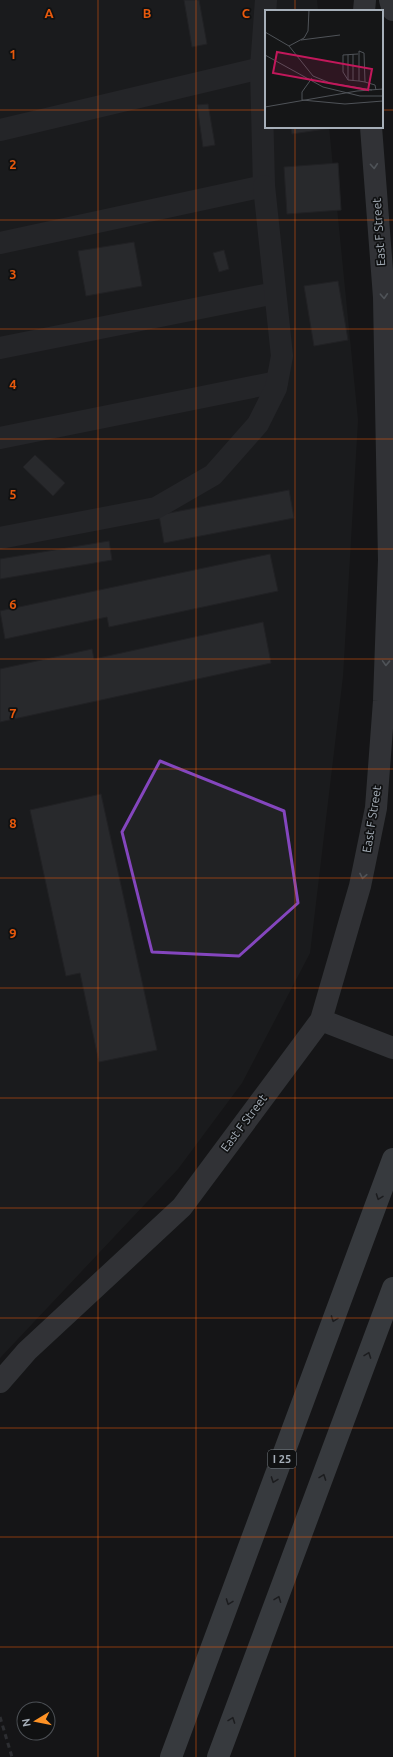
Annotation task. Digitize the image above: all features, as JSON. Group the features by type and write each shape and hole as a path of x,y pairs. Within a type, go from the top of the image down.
{"highway":[{"name":"I 25","path":"171,1757 393,1159"},
{"path":"218,1757 393,1288"}],"main road":[{"path":"364,10 365,0"},
{"path":"390,0 393,10"},
{"name":"East F Street","path":"0,1382 27,1351 182,1207 321,1020 360,886 376,808 384,701 389,560 384,297 371,128"},
{"path":"321,1020 393,1048"}],"lane":[{"path":"265,10 266,0"},
{"path":"0,538 156,508 213,475 258,424 276,388 282,356 264,186 261,68 265,14"},
{"path":"0,130 261,68"},
{"path":"0,243 264,186"},
{"path":"0,348 275,293"},
{"path":"0,438 277,382"}],"highlighted area":[{"path":"160,761 284,811 298,903 239,956 152,952 122,832"}],"shaded area":[{"path":"0,0 317,0 318,10 265,10 265,128 329,128 358,420 343,676 310,953 242,1083 178,1169 0,1358"}],"building":[{"path":"184,0 199,0 207,44 192,47"},
{"path":"208,104 215,145 203,147 197,105"},
{"path":"291,128 332,128 292,134"},
{"path":"338,163 341,210 287,214 284,167"},
{"path":"134,242 142,286 86,296 78,251"},
{"path":"224,250 229,269 219,272 213,253"},
{"path":"338,281 348,340 314,346 304,286"},
{"path":"35,455 65,483 53,496 23,467"},
{"path":"289,490 294,518 164,543 159,515"},
{"path":"109,541 112,560 0,579 0,559"},
{"path":"270,554 278,591 109,627 107,617 5,639 0,611"},
{"path":"263,622 271,663 0,722 0,669 92,649 94,659"},
{"path":"101,794 157,1050 99,1062 80,973 66,976 30,810"}],"railway":[{"path":"0,1717 12,1757"}]}
